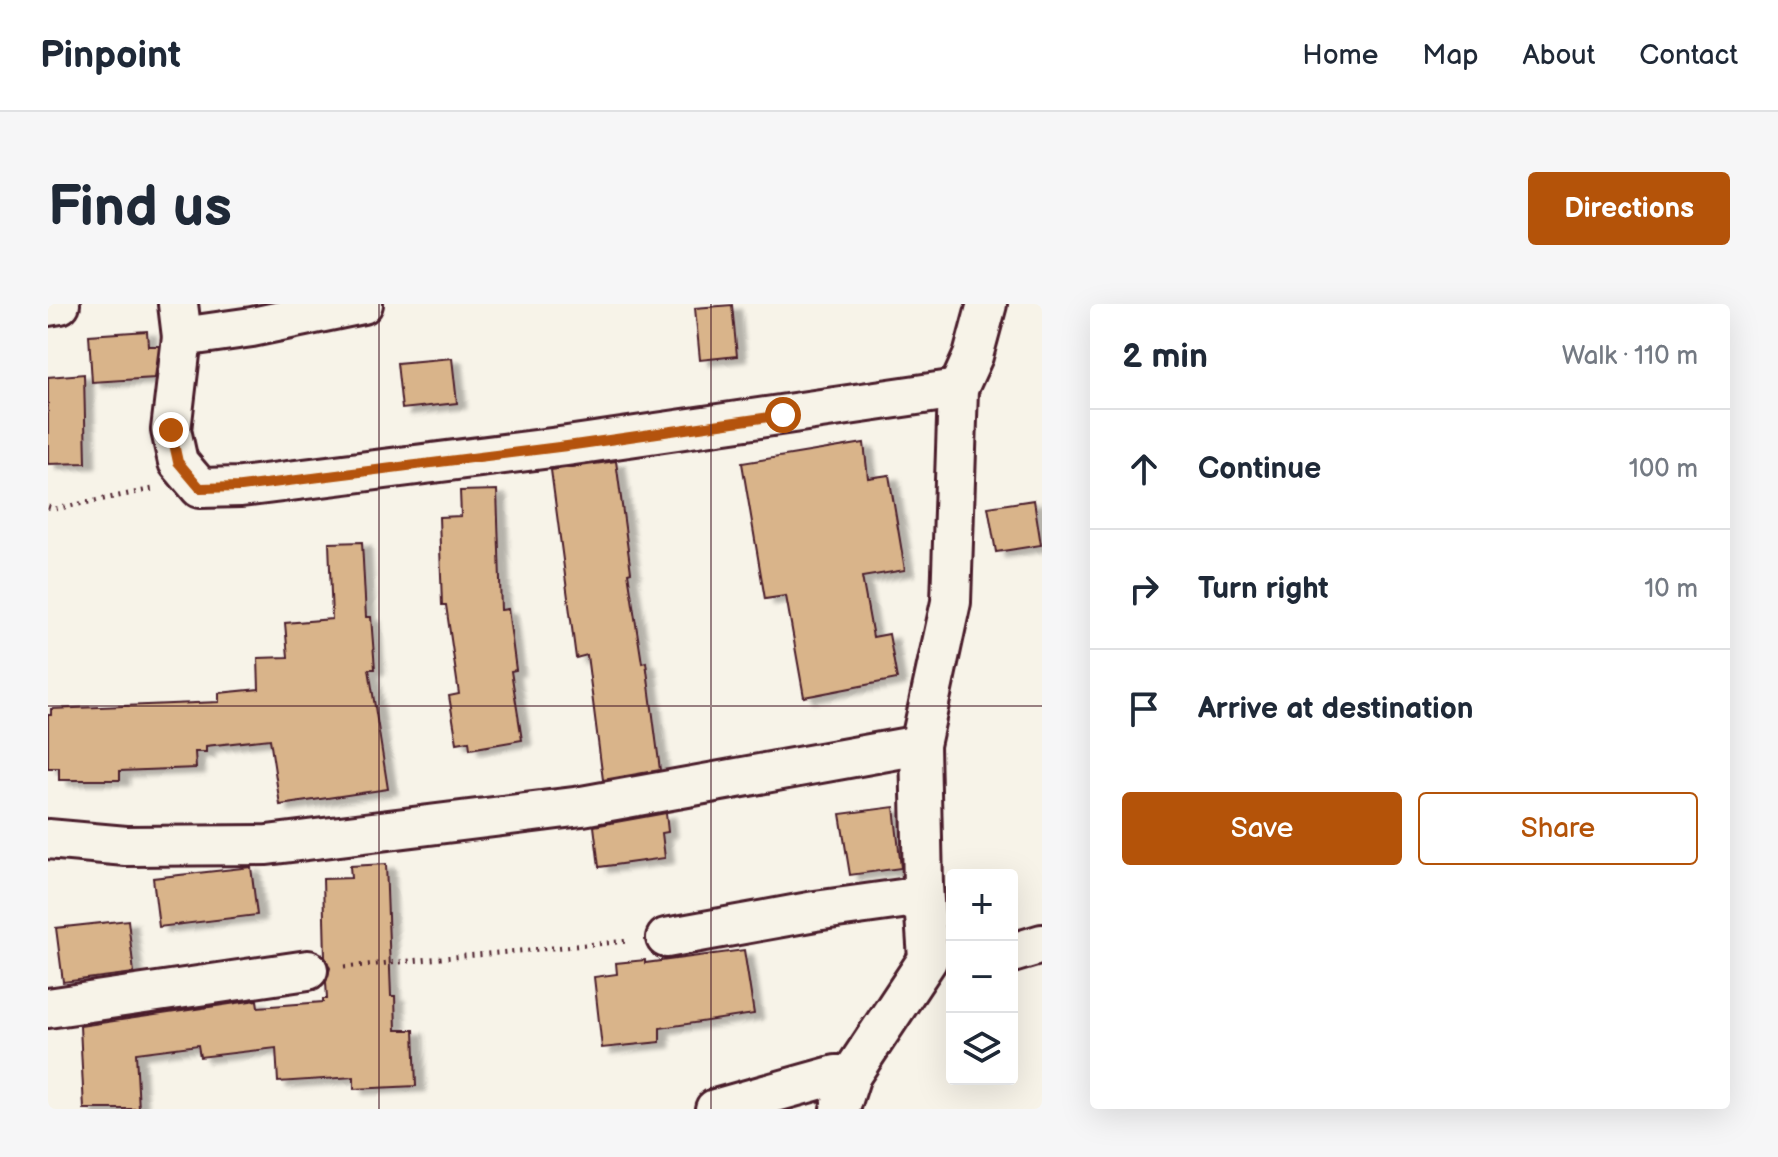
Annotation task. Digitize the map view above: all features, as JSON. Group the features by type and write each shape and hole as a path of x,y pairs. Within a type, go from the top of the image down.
{"street":[{"path":"48,306 60,304"},
{"path":"363,304 252,327 180,321 171,430 178,462 200,488 241,487 567,446 958,389"},
{"path":"715,1109 836,1075 846,1092 940,964 923,896 920,745 951,602 958,389 973,356 987,304"},
{"path":"48,839 126,846 267,845 582,806 920,745"},
{"path":"666,938 815,911 923,896"},
{"path":"1018,951 1042,944"},
{"path":"48,1008 308,970"}],"path":[{"path":"48,507 55,509 193,480"},
{"path":"308,970 666,938"}],"building":[{"path":"732,305 737,356 700,360 695,308"},
{"path":"147,331 148,346 159,346 155,378 92,382 89,335"},
{"path":"452,358 457,403 402,409 397,363"},
{"path":"84,374 86,463 48,464 48,377"},
{"path":"864,443 868,478 889,475 905,570 862,577 873,637 889,634 897,679 804,697 786,596 765,599 742,463"},
{"path":"616,461 631,572 628,573 642,663 646,662 660,770 603,780 587,655 576,658 551,470"},
{"path":"497,490 501,610 508,609 516,670 511,671 522,740 470,749 469,741 457,743 449,696 459,694 446,605 442,605 439,517 461,516 460,491"},
{"path":"1034,500 1041,545 996,552 988,507"},
{"path":"362,542 366,617 371,617 375,669 369,669 388,789 280,805 270,739 206,746 206,752 195,752 196,768 120,771 120,780 59,780 59,768 48,768 48,715 51,715 51,709 219,702 219,693 259,689 258,658 288,657 285,623 332,619 329,543"},
{"path":"894,807 901,868 850,875 840,814"},
{"path":"666,813 668,832 662,833 665,858 599,867 594,826"},
{"path":"386,864 391,996 395,996 396,1030 414,1030 416,1086 354,1089 354,1077 278,1082 276,1048 200,1057 198,1045 136,1053 139,1109 84,1109 80,1026 257,1000 258,1007 323,1002 327,999 326,982 330,968 325,957 323,879 351,878 350,866"},
{"path":"251,867 257,915 159,927 153,878"},
{"path":"128,920 134,973 63,982 56,928"},
{"path":"744,950 754,1014 660,1028 660,1042 602,1048 594,977 617,974 616,963 645,960 645,963"}],"route":[{"path":"171,430 178,462 200,488 241,487 783,415"}]}
